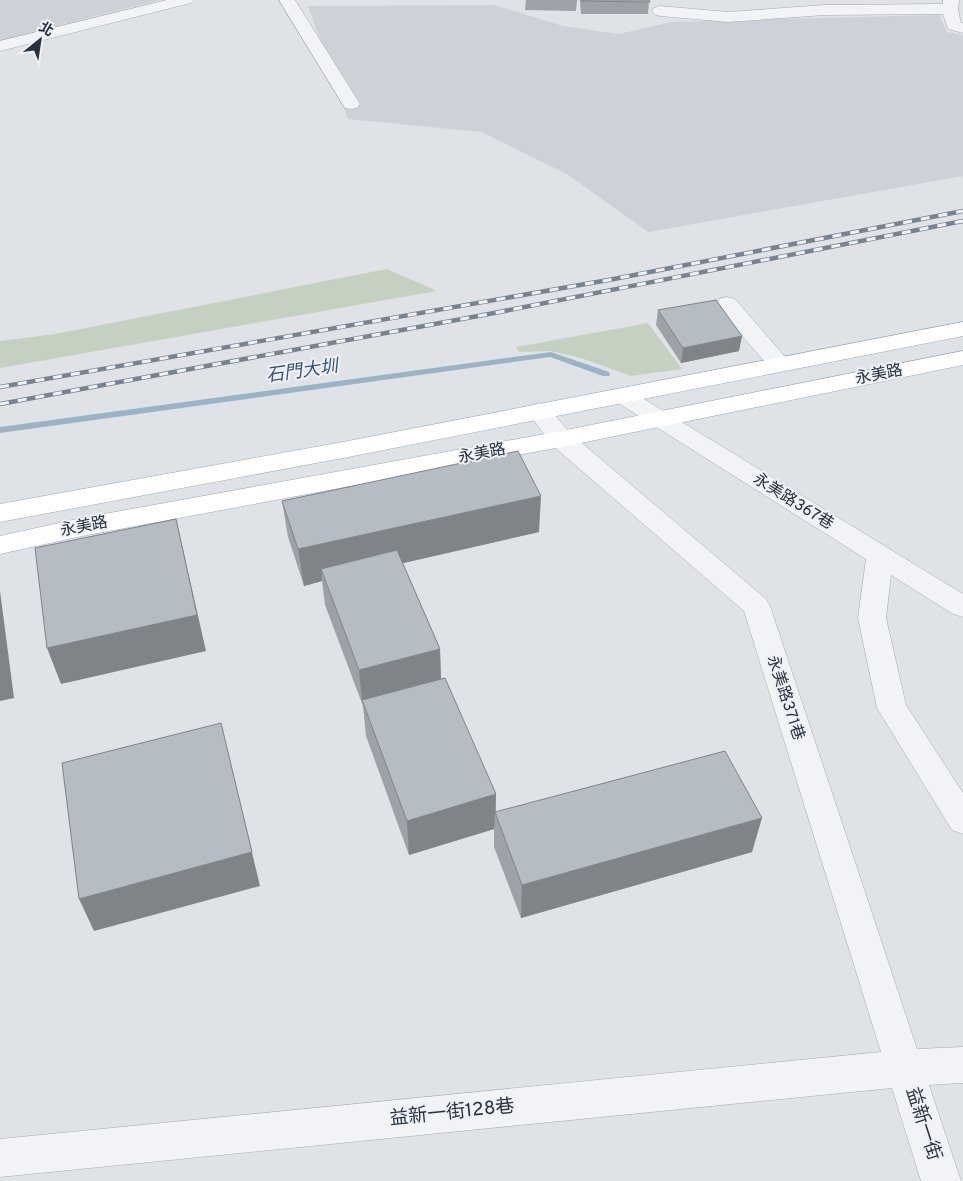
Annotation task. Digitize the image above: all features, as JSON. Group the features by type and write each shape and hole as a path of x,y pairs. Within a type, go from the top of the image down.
{"main road":[{"name":"永美路","path":"0,512 344,450 963,329"},
{"name":"永美路","path":"0,545 82,527 561,439 963,358"}],"street":[{"path":"0,46 186,0"},
{"path":"287,0 351,104"},
{"path":"660,11 728,17 950,4 954,26 963,28"},
{"path":"727,304 779,364"},
{"name":"永美路367巷","path":"623,396 963,607"},
{"name":"永美路371巷","path":"539,411 561,439 756,606 905,1068"},
{"path":"880,556 872,618 892,708 963,820"},
{"name":"益新一街128巷","path":"0,1158 905,1068 963,1065"},
{"name":"益新一街","path":"905,1068 941,1181"}],"shaded area":[{"path":"0,0 160,0 0,40"},
{"path":"494,5 563,26 619,34 671,22 939,15 947,32 963,35 963,176 648,232 567,174 481,132 348,119 308,6"}],"green space":[{"path":"387,269 437,291 0,368 0,341 55,334"},
{"path":"648,323 682,369 631,376 581,358 550,351 519,352 516,347"}],"building":[{"path":"649,0 650,2 581,1"},
{"path":"716,300 742,336 683,348 658,310"},
{"path":"518,451 541,496 298,549 282,501"},
{"path":"176,519 197,615 47,648 35,548"},
{"path":"397,550 440,649 359,670 321,569"},
{"path":"445,678 496,794 407,821 362,700"},
{"path":"221,723 252,852 79,899 62,763"},
{"path":"725,751 762,818 522,885 495,812"}],"waterway":[{"name":"石門大圳","path":"0,430 551,354 606,374"}],"railway":[{"path":"0,387 614,279 963,211"},
{"path":"0,404 489,314 963,221"}]}
